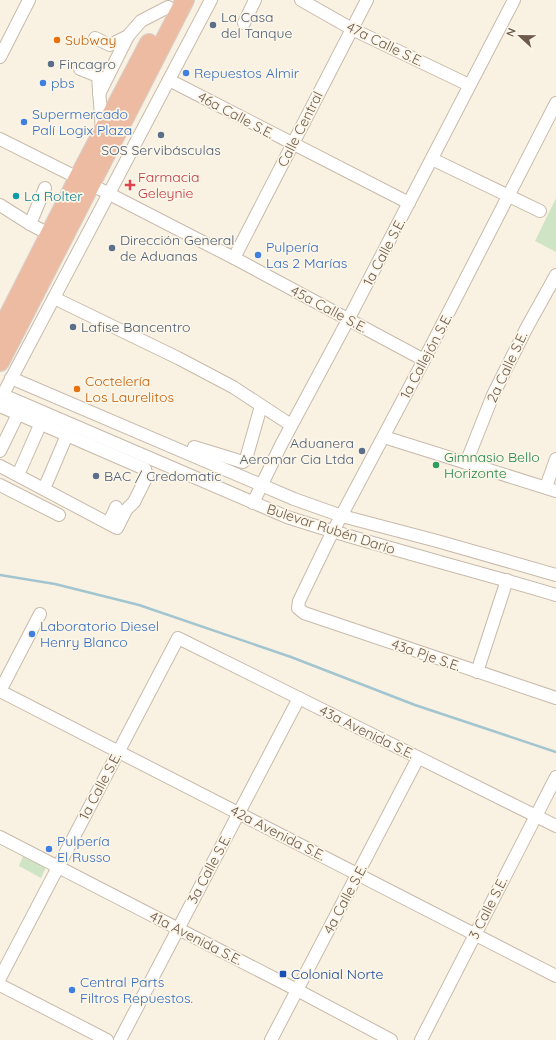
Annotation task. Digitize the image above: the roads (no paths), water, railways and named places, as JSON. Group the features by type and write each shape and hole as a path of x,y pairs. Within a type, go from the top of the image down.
{"highway":[{"path":"0,332 50,234 84,181 185,0"},
{"path":"0,362 84,181 103,133 170,3"}],"street":[{"path":"0,57 29,0"},
{"path":"0,466 117,528 126,510 134,502 147,476 146,469 67,435 43,419 18,414 1,400 11,378 211,0"},
{"path":"244,23 255,0"},
{"name":"47a Calle S.E.","path":"301,0 352,29 469,85"},
{"name":"Calle Central","path":"234,258 367,0"},
{"name":"1a Calle S.E.","path":"253,503 291,425 348,320 514,0"},
{"path":"100,94 128,36 141,21 170,3"},
{"path":"95,38 110,45 128,36"},
{"path":"80,69 98,76 103,133"},
{"name":"46a Calle S.E.","path":"169,80 409,203"},
{"name":"1a Callejón S.E.","path":"298,608 299,601 333,532 384,437 556,103"},
{"path":"0,139 109,194"},
{"path":"432,159 540,212"},
{"path":"30,224 45,188"},
{"name":"45a Calle S.E.","path":"109,194 234,258 424,360"},
{"path":"0,205 30,224 50,234"},
{"name":"2a Calle S.E.","path":"466,463 494,395 526,329 556,275"},
{"path":"54,298 178,358 233,388 291,425"},
{"name":"Bulevar Rubén Darío","path":"11,378 294,499 342,516 556,575"},
{"name":"Bulevar Rubén Darío","path":"1,400 168,472 253,503 285,520 508,580 556,595"},
{"path":"194,447 242,462 246,459 261,406"},
{"path":"0,450 18,414"},
{"path":"18,476 43,419"},
{"path":"44,489 67,435"},
{"path":"384,437 551,489 556,459"},
{"path":"0,486 59,515"},
{"path":"109,523 116,507"},
{"path":"477,672 508,580"},
{"name":"43a Pje S.E.","path":"298,608 304,613 556,698"},
{"path":"0,691 40,614"},
{"name":"1a Calle S.E.","path":"0,978 178,638"},
{"name":"43a Avenida S.E.","path":"178,638 556,826"},
{"name":"42a Avenida S.E.","path":"0,691 556,976"},
{"name":"3a Calle S.E.","path":"120,1040 299,698"},
{"name":"4a Calle S.E.","path":"271,1040 418,758"},
{"name":"3 Calle S.E.","path":"421,1040 556,777"},
{"name":"41a Avenida S.E.","path":"0,837 391,1040"},
{"path":"0,985 107,1040"}],"waterway":[{"path":"0,575 55,584 139,605 291,657 415,705 556,752"}],"place":[{"name":"La Casa del Tanque","path":"213,25"},
{"name":"Subway","path":"57,40"},
{"name":"Fincagro","path":"51,64"},
{"name":"Repuestos Almir","path":"186,73"},
{"name":"pbs","path":"43,83"},
{"name":"Supermercado Palí Logix Plaza","path":"24,122"},
{"name":"SOS Servibásculas","path":"161,135"},
{"name":"Farmacia Geleynie","path":"130,185"},
{"name":"La Rolter","path":"16,196"},
{"name":"Dirección General de Aduanas","path":"112,248"},
{"name":"Pulpería Las 2 Marías","path":"258,255"},
{"name":"Lafise Bancentro","path":"73,327"},
{"name":"Coctelería Los Laurelitos","path":"77,389"},
{"name":"Aduanera Aeromar Cia Ltda","path":"362,451"},
{"name":"Gimnasio Bello Horizonte","path":"436,465"},
{"name":"BAC / Credomatic","path":"96,476"},
{"name":"Laboratorio Diesel Henry Blanco","path":"32,634"},
{"name":"Pulpería El Russo","path":"49,849"},
{"name":"Colonial Norte","path":"283,974"},
{"name":"Central Parts Filtros Repuestos.","path":"72,990"}]}
